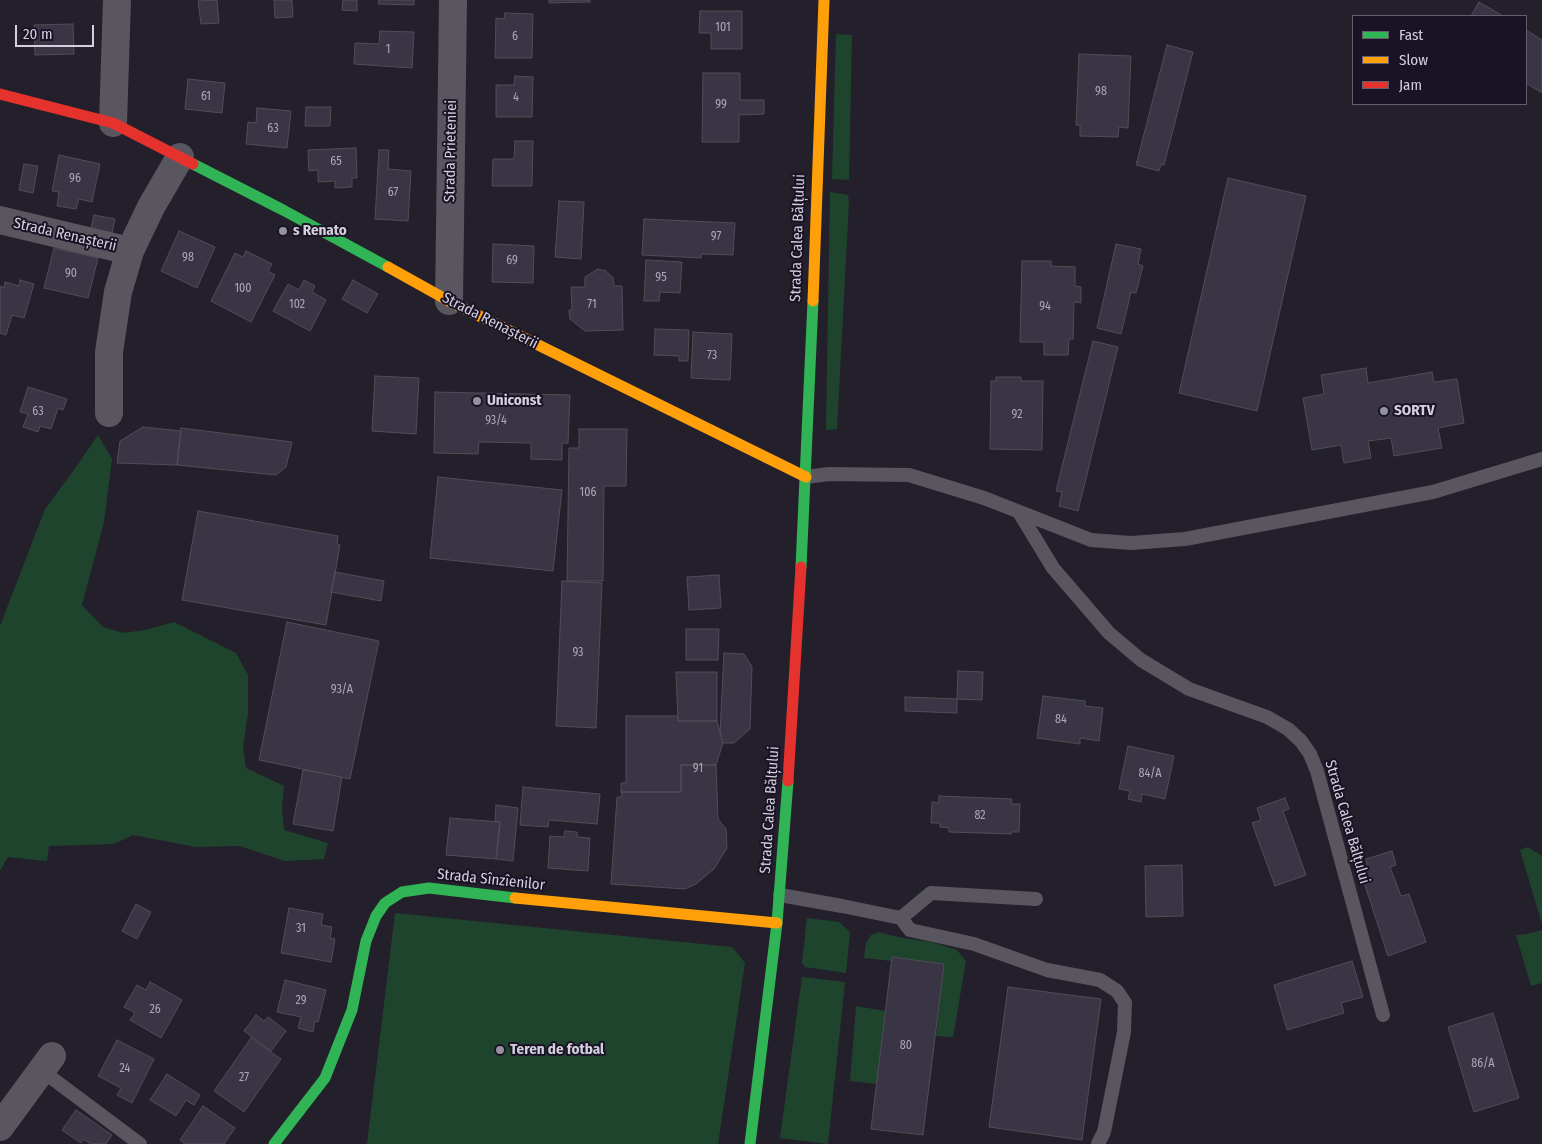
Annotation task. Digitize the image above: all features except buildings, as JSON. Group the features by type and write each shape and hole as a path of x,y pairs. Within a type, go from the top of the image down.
{"street":[{"path":"114,124 117,0"},
{"name":"Strada Prieteniei","path":"449,301 453,0"},
{"name":"Strada Calea Bălțului","path":"750,1144 777,923 786,828 806,477 824,0"},
{"name":"Strada Renașterii","path":"0,94 114,124 283,210 449,301 806,477"},
{"name":"Strada Renașterii","path":"110,413 109,352 118,292 130,251 151,207 180,157"},
{"name":"Strada Renașterii","path":"0,220 130,251"},
{"name":"Strada Sînzîenilor","path":"274,1144 325,1078 352,1010 366,941 376,916 385,903 402,892 430,888 483,895 777,923"},
{"path":"0,1127 47,1063"}],"lane":[{"path":"806,477 829,474 909,475 984,498 1091,540 1131,543 1186,539 1433,492 1542,459"},
{"name":"Strada Calea Bălțului","path":"1019,512 1053,568 1109,633 1141,660 1189,690 1267,717 1288,729 1302,741 1317,771 1383,1015"},
{"path":"901,918 931,892 1036,899"},
{"path":"780,895 901,918 910,930 974,944 1047,970 1100,980 1117,991 1125,1003 1124,1032 1104,1132 1098,1144"},
{"path":"47,1063 140,1144"}],"green space":[{"path":"836,34 852,35 849,180 832,179"},
{"path":"830,192 848,195 849,202 837,429 826,430"},
{"path":"98,435 112,459 104,522 82,605 103,627 123,633 145,630 174,622 236,653 248,675 248,714 243,747 246,768 284,786 282,808 284,830 328,843 324,859 285,861 240,846 196,847 133,835 114,844 49,846 47,861 8,857 0,871 0,626 45,509"},
{"path":"1528,847 1542,856 1542,924 1520,850"},
{"path":"395,913 732,947 745,963 718,1144 367,1144"},
{"path":"807,918 839,922 850,932 846,973 805,967 802,963"},
{"path":"1542,930 1542,983 1531,986 1516,935"},
{"path":"878,932 931,942 957,950 966,961 953,1037 936,1036 944,964 892,957 892,961 864,958 866,943 871,935"},
{"path":"802,977 845,982 828,1144 780,1138"},
{"path":"856,1006 885,1011 877,1084 850,1081"}],"traffic: fast":[{"path":"193,164 388,267"},
{"path":"801,567 813,301"},
{"path":"750,1144 777,923 788,781"},
{"path":"274,1144 325,1078 352,1010 366,941 376,916 385,903 402,892 429,888 515,898"}],"traffic: slow":[{"path":"813,301 824,0"},
{"path":"388,267 449,301 806,477"},
{"path":"515,898 777,923"}],"traffic: jam":[{"path":"0,94 113,123 193,164"},
{"path":"788,781 801,567"}],"place":[{"name":"s Renato","path":"283,231"},
{"name":"Uniconst","path":"477,401"},
{"name":"SORTV","path":"1384,411"},
{"name":"Teren de fotbal","path":"500,1050"}]}
